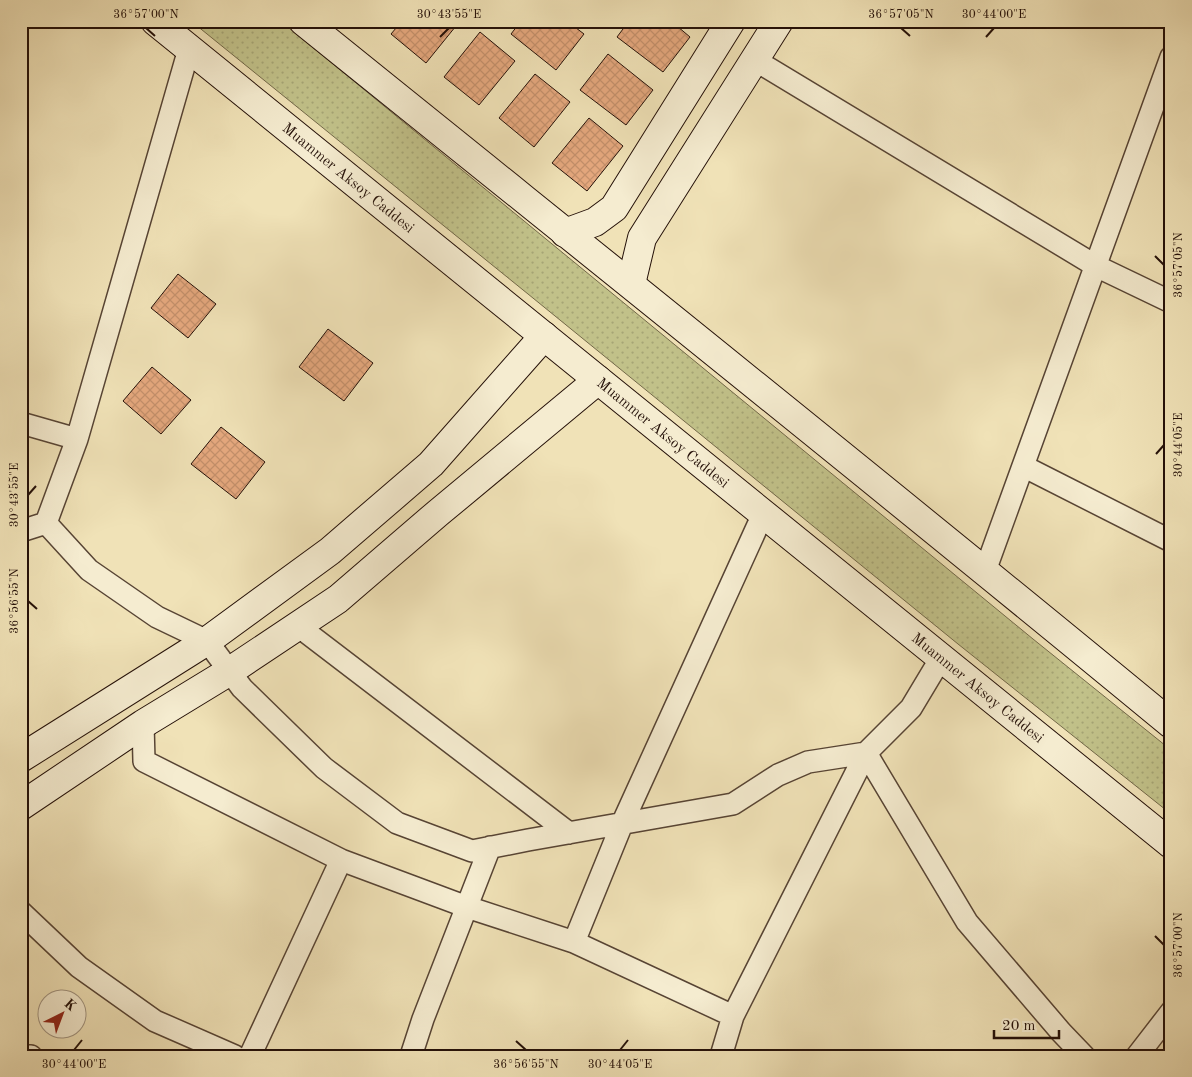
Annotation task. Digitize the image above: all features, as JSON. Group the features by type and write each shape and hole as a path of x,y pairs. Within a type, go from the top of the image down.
{"main road":[{"name":"Muammer Aksoy Caddesi","path":"155,21 1171,844"},
{"path":"303,21 631,284 1171,724"},
{"path":"631,284 642,238 779,21"},
{"path":"565,233 595,222 614,208 724,24"},
{"path":"21,758 207,641 330,551 431,464 544,336"},
{"path":"21,806 143,724 230,671 338,599 598,380"}],"street":[{"path":"46,523 77,439 190,49"},
{"path":"985,571 1171,57"},
{"path":"754,60 1096,266 1171,302"},
{"path":"21,422 77,439"},
{"path":"1023,466 1171,541"},
{"path":"574,942 622,824 763,514"},
{"path":"46,523 89,570 157,617 207,641 242,688 324,768 397,823 472,851 733,804 778,775 808,762 866,752"},
{"path":"21,531 46,523"},
{"path":"298,626 569,833"},
{"path":"722,1056 733,1016 866,752 911,708 941,658"},
{"path":"143,724 144,761 341,860 467,908 574,942 733,1016"},
{"path":"866,752 967,922 1061,1032 1084,1056"},
{"path":"411,1056 423,1019 490,847"},
{"path":"250,1056 341,860"},
{"path":"21,912 78,967 155,1021 235,1056"},
{"path":"1137,1056 1171,1012"},
{"path":"21,1056 31,1056"}],"green space":[{"path":"191,21 280,21 283,23 1033,639 1171,750 1171,814 958,644"}],"building":[{"path":"402,21 460,21 426,63 391,34"},
{"path":"521,21 567,21 584,34 556,70 511,34"},
{"path":"629,21 671,21 690,37 663,72 617,37"},
{"path":"480,32 515,61 479,105 444,77"},
{"path":"608,54 653,90 626,125 580,90"},
{"path":"535,74 570,102 534,147 499,118"},
{"path":"589,118 623,146 587,191 552,163"},
{"path":"178,274 216,304 188,338 151,308"},
{"path":"328,329 373,363 344,401 299,367"},
{"path":"152,367 191,400 161,434 123,401"},
{"path":"221,427 265,462 236,499 191,464"}]}
